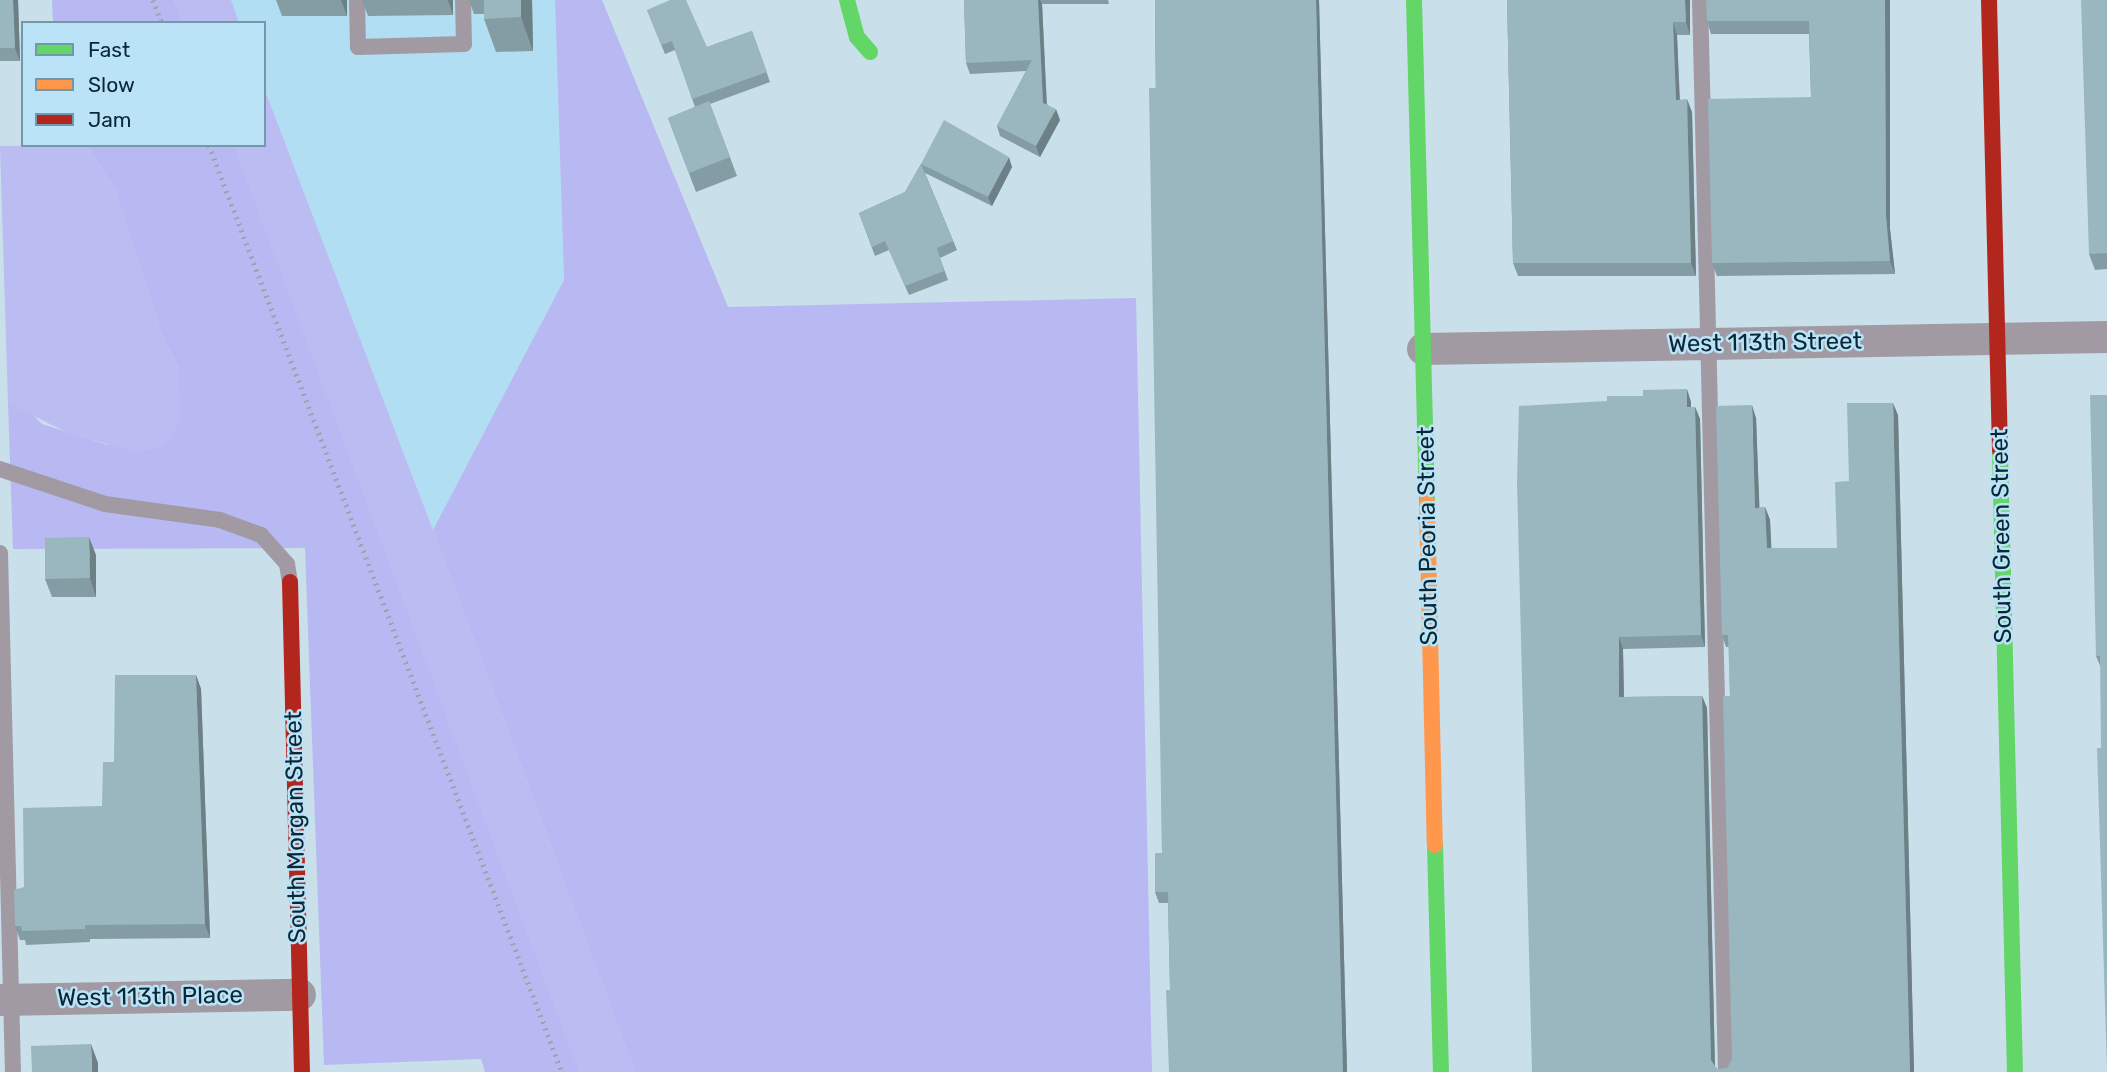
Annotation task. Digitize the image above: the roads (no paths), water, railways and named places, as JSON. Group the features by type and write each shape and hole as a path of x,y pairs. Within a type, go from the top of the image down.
{"street":[{"path":"847,0 857,37 870,52"},
{"name":"South Peoria Street","path":"1414,0 1441,1072"},
{"name":"South Green Street","path":"1989,0 2015,1072"},
{"name":"West 113th Street","path":"1423,349 2107,337"},
{"name":"South Morgan Street","path":"289,582 302,1072"},
{"name":"West 113th Place","path":"6,1000 300,995"}],"lane":[{"path":"357,0 358,47 464,44 463,0"},
{"path":"1700,0 1726,1072"},
{"path":"0,469 105,503 220,520 261,535 287,564 289,582"},
{"path":"0,553 6,1000 13,1072"}]}
